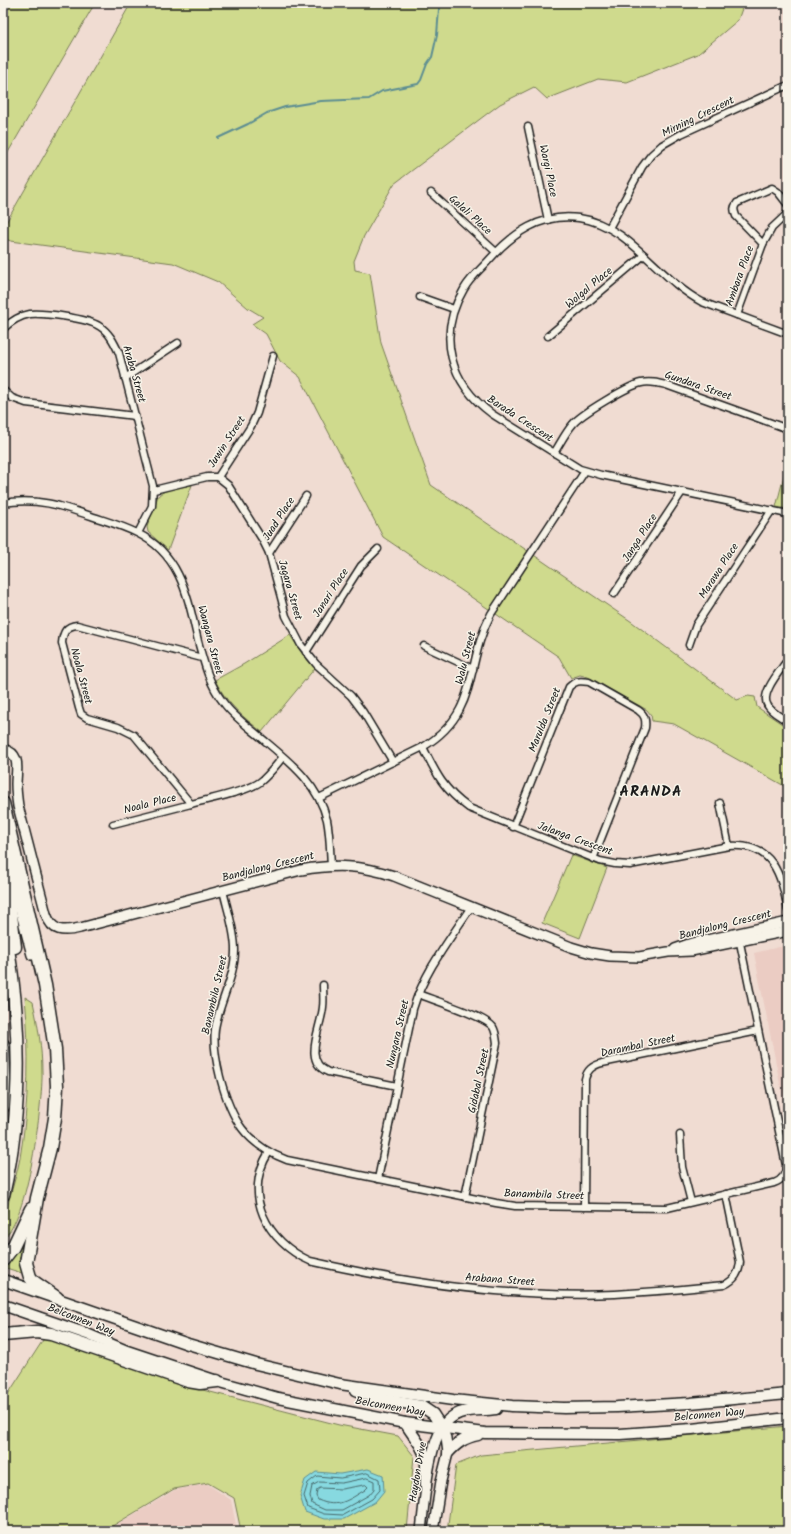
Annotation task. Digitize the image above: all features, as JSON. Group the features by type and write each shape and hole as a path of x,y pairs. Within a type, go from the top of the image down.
{"highway":[{"path":"3,803 45,985 55,1049 57,1086 55,1118 50,1148 37,1198 26,1257 26,1265 30,1277 36,1284 57,1298"},
{"path":"3,872 13,925 22,1021 18,1047"},
{"path":"3,921 13,984 18,1047 16,1117 10,1163 3,1195"},
{"path":"3,1045 3,1106"},
{"path":"3,1260 13,1247 37,1198"},
{"path":"3,1249 12,1242 20,1232"},
{"path":"3,1335 46,1333 188,1381 200,1383 217,1381"}],"main road":[{"name":"Belconnen Way","path":"3,1280 188,1344 256,1364 340,1384 454,1400 512,1406 564,1408 690,1404 788,1394"},
{"name":"Belconnen Way","path":"3,1305 164,1364 217,1381 278,1398 405,1423 485,1433 620,1434 692,1429 788,1418"},
{"path":"340,1384 375,1398 420,1406 433,1414 442,1428 446,1421 469,1410 488,1410 512,1406"},
{"path":"405,1423 420,1445 426,1457 426,1487"},
{"path":"448,1453 457,1442 466,1437 485,1433"}],"street":[{"name":"Mirning Crescent","path":"609,228 642,167 651,155 662,145 681,134 788,85"},
{"name":"Wargi Place","path":"528,127 548,220"},
{"name":"Ambara Place","path":"763,244 736,216 734,206 737,203 772,188 778,192 788,205"},
{"name":"Galali Place","path":"431,193 496,252"},
{"name":"Ambara Place","path":"737,315 763,244 772,228 788,213"},
{"name":"Barada Crescent","path":"788,334 689,296 628,241 609,228 578,218 563,217 533,224 519,232 496,252 468,283 454,309 450,322 449,337 450,352 454,367 469,394 480,405 554,453 586,471 788,514"},
{"name":"Wolgal Place","path":"548,336 644,255"},
{"path":"420,297 454,309"},
{"name":"Araba Street","path":"3,329 9,323 18,318 29,314 41,314 90,321 100,326 108,333 114,342 119,353 154,490 152,506 138,533"},
{"path":"125,378 178,343"},
{"name":"Juwin Street","path":"154,490 207,477 218,477 251,426 257,413 273,356"},
{"name":"Gundara Street","path":"554,453 572,425 580,417 632,386 643,382 654,382 666,385 788,429"},
{"name":"Araba Street","path":"3,390 12,398 26,403 135,416"},
{"name":"Walu Street","path":"319,798 422,747 441,735 456,717 463,703 481,635 491,614 586,471"},
{"name":"Jagara Street","path":"218,477 228,485 262,539 269,553 286,616 292,631 316,664 351,696 363,712 393,762"},
{"name":"Janga Place","path":"614,594 682,492"},
{"name":"Juad Place","path":"269,553 306,496"},
{"name":"Wangara Street","path":"3,503 17,500 43,501 60,505 138,533 157,547 177,571 184,586 189,601 202,658 214,690 222,702 238,718 303,775 319,798 327,819 331,866"},
{"name":"Marawa Place","path":"688,645 696,625 772,510"},
{"name":"Janari Place","path":"306,652 361,566 378,549"},
{"name":"Noala Street","path":"191,804 134,735 118,727 87,718 81,714 62,643 62,634 70,626 77,625 202,658"},
{"path":"424,646 473,669"},
{"path":"788,659 766,692 765,700 767,706 772,711 788,722"},
{"name":"Marulda Street","path":"513,827 569,687 575,682 589,682 638,710 645,718 646,722 645,728 593,859"},
{"name":"Jalanga Crescent","path":"422,747 438,777 447,789 457,800 469,808 593,859 615,864 630,865 729,846 748,846 756,850 770,861 782,880 788,910"},
{"name":"Bandjalong Crescent","path":"3,749 11,752 16,760 18,806 46,914 50,923 55,928 63,930 70,930 301,870 331,866 349,866 376,870 572,947 591,953 610,956 639,957 668,952 689,944 788,931"},
{"path":"191,804 250,788 267,776 283,757"},
{"path":"720,803 729,846"},
{"name":"Noala Place","path":"113,824 191,804"},
{"path":"3,844 42,994 51,1019"},
{"name":"Banambila Street","path":"223,890 232,927 235,950 233,971 215,1028 214,1043 225,1096 233,1116 246,1134 269,1152 287,1160 515,1206 667,1208 779,1181 784,1176 786,1165 739,937"},
{"name":"Nungara Street","path":"378,1179 413,1009 418,994 425,979 471,907"},
{"name":"Bandjalong Crescent","path":"739,937 788,922"},
{"path":"323,985 323,1007 314,1050 315,1061 318,1066 328,1072 397,1086"},
{"name":"Gidabal Street","path":"418,994 482,1019 493,1027 496,1033 497,1043 465,1197"},
{"name":"Darambal Street","path":"584,1207 585,1079 588,1070 602,1063 758,1031"},
{"path":"680,1135 682,1167 691,1202"},
{"name":"Arabana Street","path":"269,1152 260,1169 258,1182 261,1208 269,1228 277,1239 298,1256 316,1262 398,1279 479,1289 560,1294 614,1294 668,1291 724,1285 731,1282 736,1277 740,1262 726,1194"},
{"path":"433,1531 441,1481 448,1453 446,1438 442,1428"},
{"name":"Haydon Drive","path":"421,1531 426,1487 435,1444 442,1428"}],"shaded area":[{"path":"788,945 788,1106 786,1107 783,1099 754,953"},
{"path":"207,1484 231,1500 237,1531 112,1531 111,1528 175,1490"}],"green space":[{"path":"3,3 95,3 3,161"},
{"path":"131,3 744,3 738,20 698,54 627,82 598,79 547,99 534,87 500,104 394,184 364,236 354,261 355,270 370,273 381,343 431,485 632,622 737,700 748,696 755,697 757,707 788,728 788,788 674,724 652,721 651,715 647,710 588,677 580,675 571,678 559,657 383,537 300,377 280,361 266,334 252,324 263,317 248,308 218,282 173,263 11,241 3,238 3,228"},
{"path":"788,460 788,509 776,507"},
{"path":"192,485 168,550 148,532 147,527 158,496 165,491"},
{"path":"290,635 303,655 315,668 262,732 230,703 224,696 215,680 244,664"},
{"path":"571,855 607,868 580,938 542,923"},
{"path":"25,997 33,1002 37,1019 41,1054 42,1087 37,1133 27,1187 20,1210 12,1228 3,1238 7,1208 20,1158 27,1098 28,1037"},
{"path":"26,1232 25,1274 3,1267 15,1252"},
{"path":"45,1337 187,1386 339,1425 398,1436 414,1456 407,1531 241,1531 234,1498 208,1483 174,1489 109,1528 110,1531 3,1531 3,1402"},
{"path":"788,1426 788,1531 447,1531 456,1465 481,1455"}],"water":[{"path":"368,1469 383,1475 384,1491 375,1502 344,1519 324,1519 305,1512 300,1496 305,1480 316,1472 340,1474"}],"waterway":[{"path":"218,138 267,113 285,107 321,101 369,99 382,91 418,84 427,64 432,57 437,35 439,9 442,3"}],"district":[{"name":"ARANDA","path":"651,792"}]}
